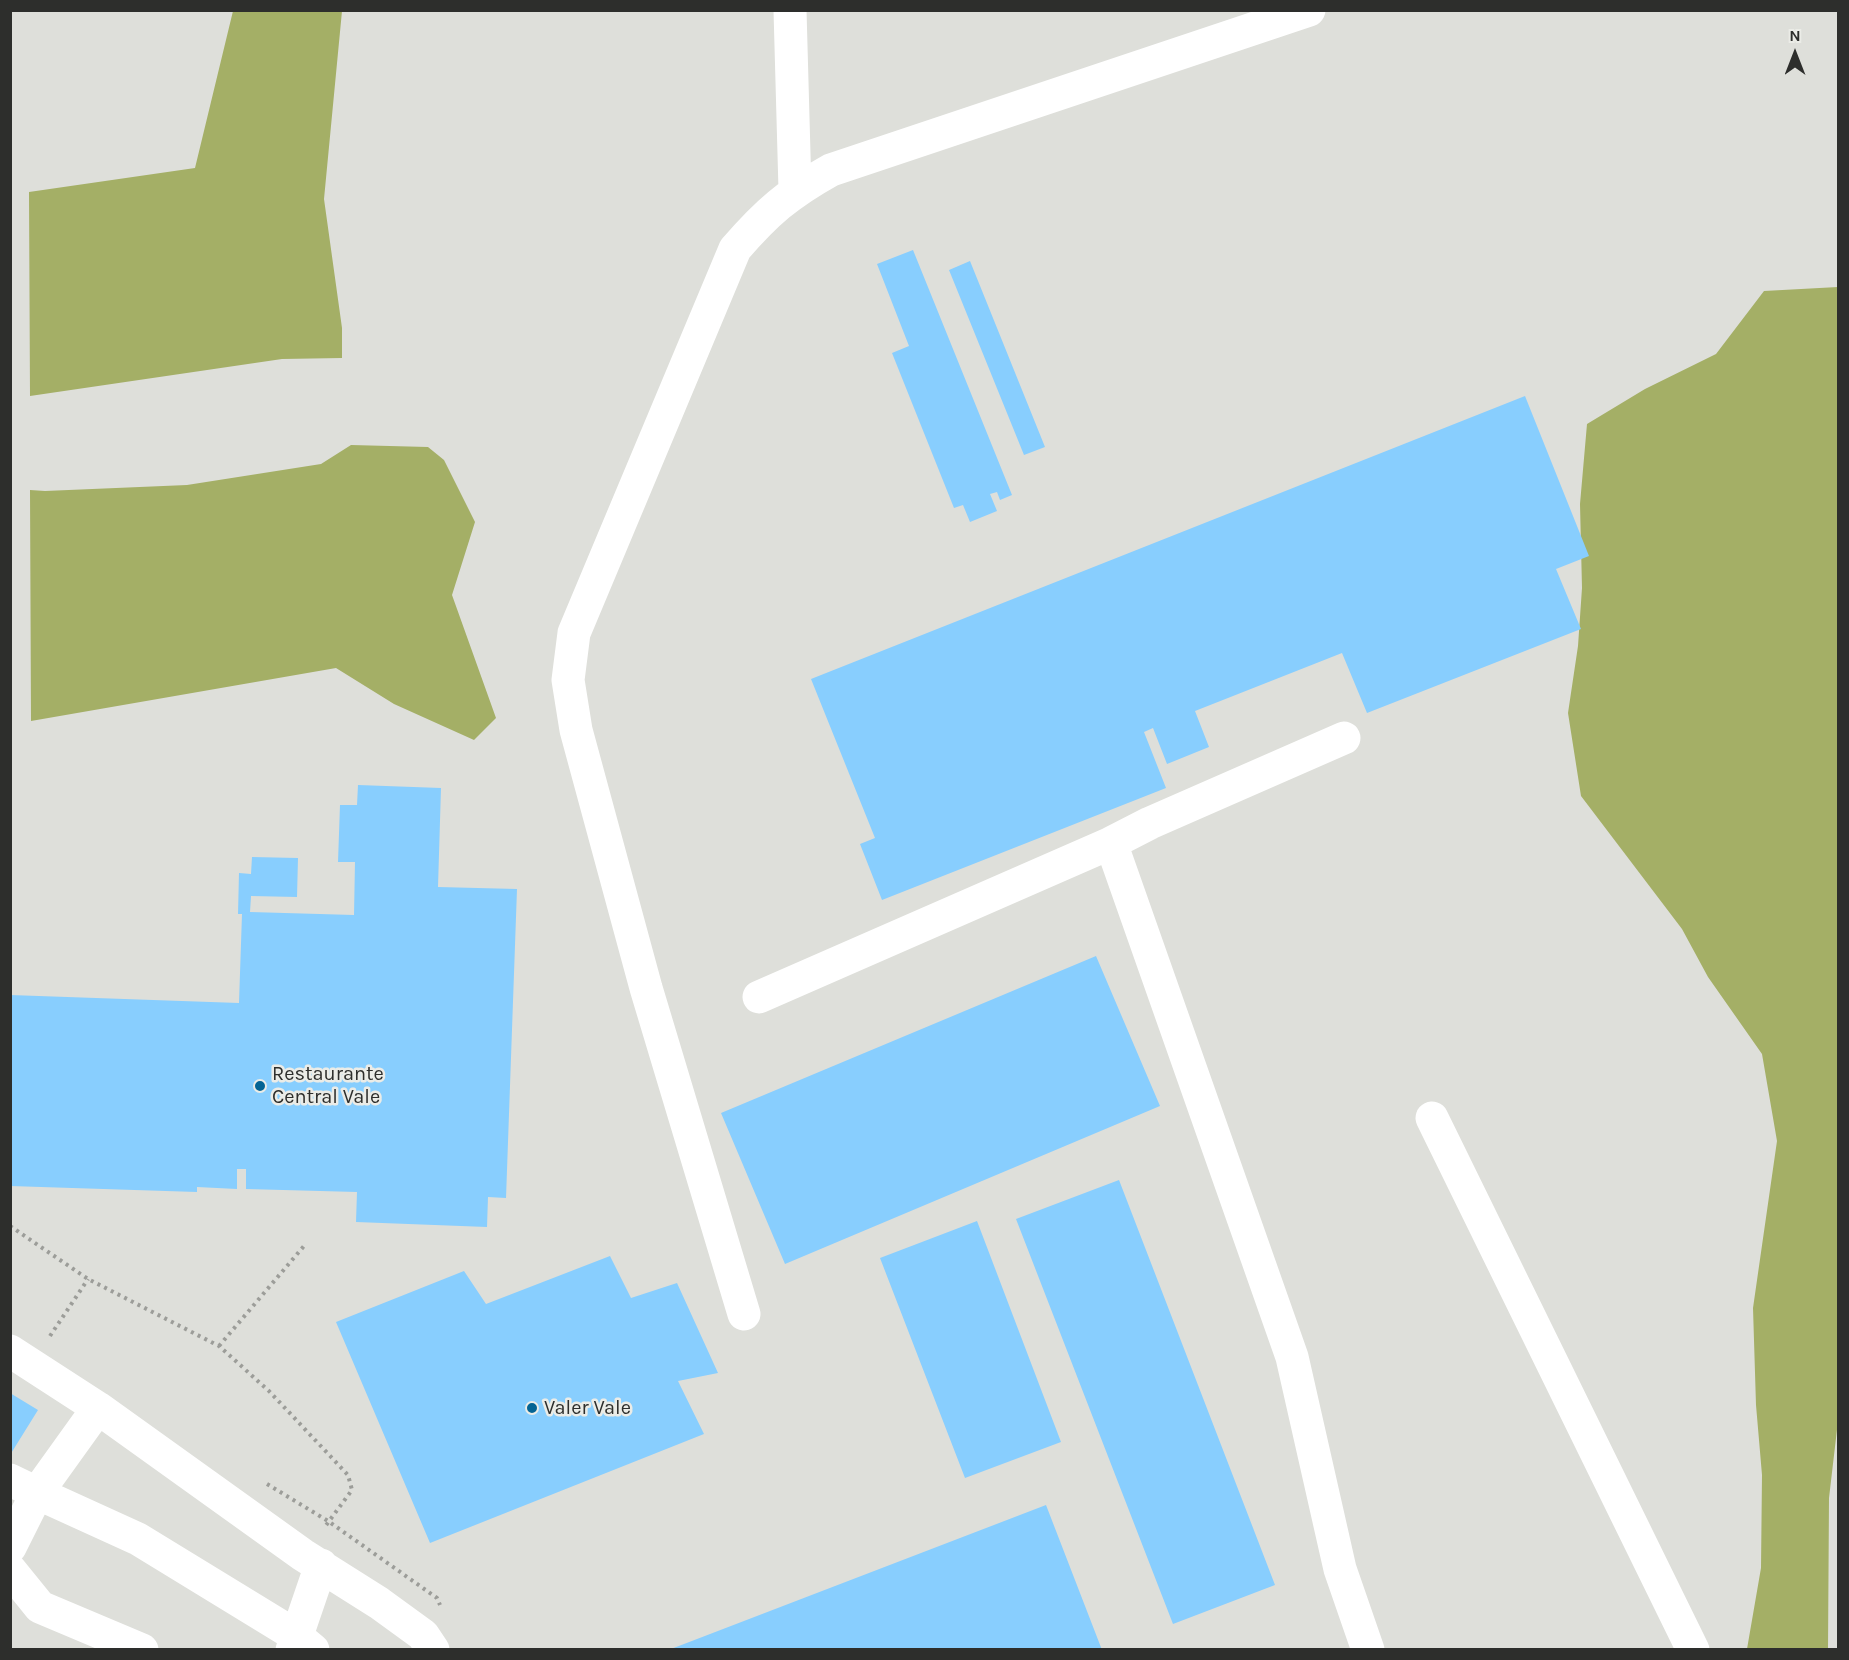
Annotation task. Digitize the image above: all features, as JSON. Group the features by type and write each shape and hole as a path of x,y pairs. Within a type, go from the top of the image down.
{"lane":[{"path":"790,10 795,190"},
{"path":"744,1314 640,964 576,730 568,680 574,633 735,249 767,212 795,190 831,170 1309,10"},
{"path":"759,997 1344,738"},
{"path":"1111,843 1292,1357 1340,1569 1368,1650"},
{"path":"1432,1118 1693,1650"},
{"path":"14,1354 98,1408 312,1560 423,1635 433,1650"},
{"path":"10,1547 24,1486 98,1408"},
{"path":"24,1486 138,1539 300,1645 311,1598 312,1560"},
{"path":"10,1570 40,1607 142,1650"}],"path":[{"path":"10,1226 88,1279 219,1346 269,1391 348,1475 352,1490 312,1560"},
{"path":"219,1346 304,1246"},
{"path":"14,1354 42,1348 88,1279"}],"green space":[{"path":"233,11 342,11 324,199 342,328 342,358 282,359 30,396 29,192 195,168"},
{"path":"1838,287 1838,1421 1829,1498 1828,1649 1747,1649 1761,1568 1762,1475 1756,1405 1753,1308 1777,1141 1762,1054 1708,977 1682,929 1581,796 1568,713 1578,646 1582,588 1580,504 1587,424 1645,389 1716,354 1764,291"},
{"path":"351,445 428,447 444,460 475,522 452,595 496,718 474,740 394,704 336,668 31,721 30,490 187,485 321,464"}],"building":[{"path":"913,250 1012,495 1000,500 997,492 990,494 997,511 970,522 963,505 954,508 892,353 909,346 877,264"},
{"path":"970,261 1045,447 1024,455 949,270"},
{"path":"1525,396 1589,556 1556,569 1581,629 1367,713 1342,653 1195,711 1209,747 1167,764 1153,728 1144,732 1166,788 882,900 860,844 875,838 811,679"},
{"name":"Restaurante Central Vale","path":"358,785 441,788 438,887 517,889 506,1198 488,1197 487,1227 356,1222 357,1192 246,1189 246,1169 237,1169 237,1189 197,1187 197,1192 10,1186 10,995 239,1003 242,914 238,914 239,873 251,874 252,857 298,858 297,897 251,896 250,912 354,915 355,862 338,862 340,805 357,805"},
{"path":"1096,956 1160,1106 785,1264 721,1113"},
{"path":"1119,1180 1275,1585 1173,1624 1016,1219"},
{"path":"977,1221 1061,1442 965,1478 880,1258"},
{"name":"Valer Vale","path":"610,1256 631,1298 677,1283 718,1373 678,1381 704,1434 430,1543 336,1322 464,1271 486,1304"},
{"path":"10,1393 38,1410 10,1455"},
{"path":"1046,1505 1102,1650 671,1650 671,1649"}],"place":[{"name":"Restaurante Central Vale","path":"260,1086"},
{"name":"Valer Vale","path":"532,1408"}]}
